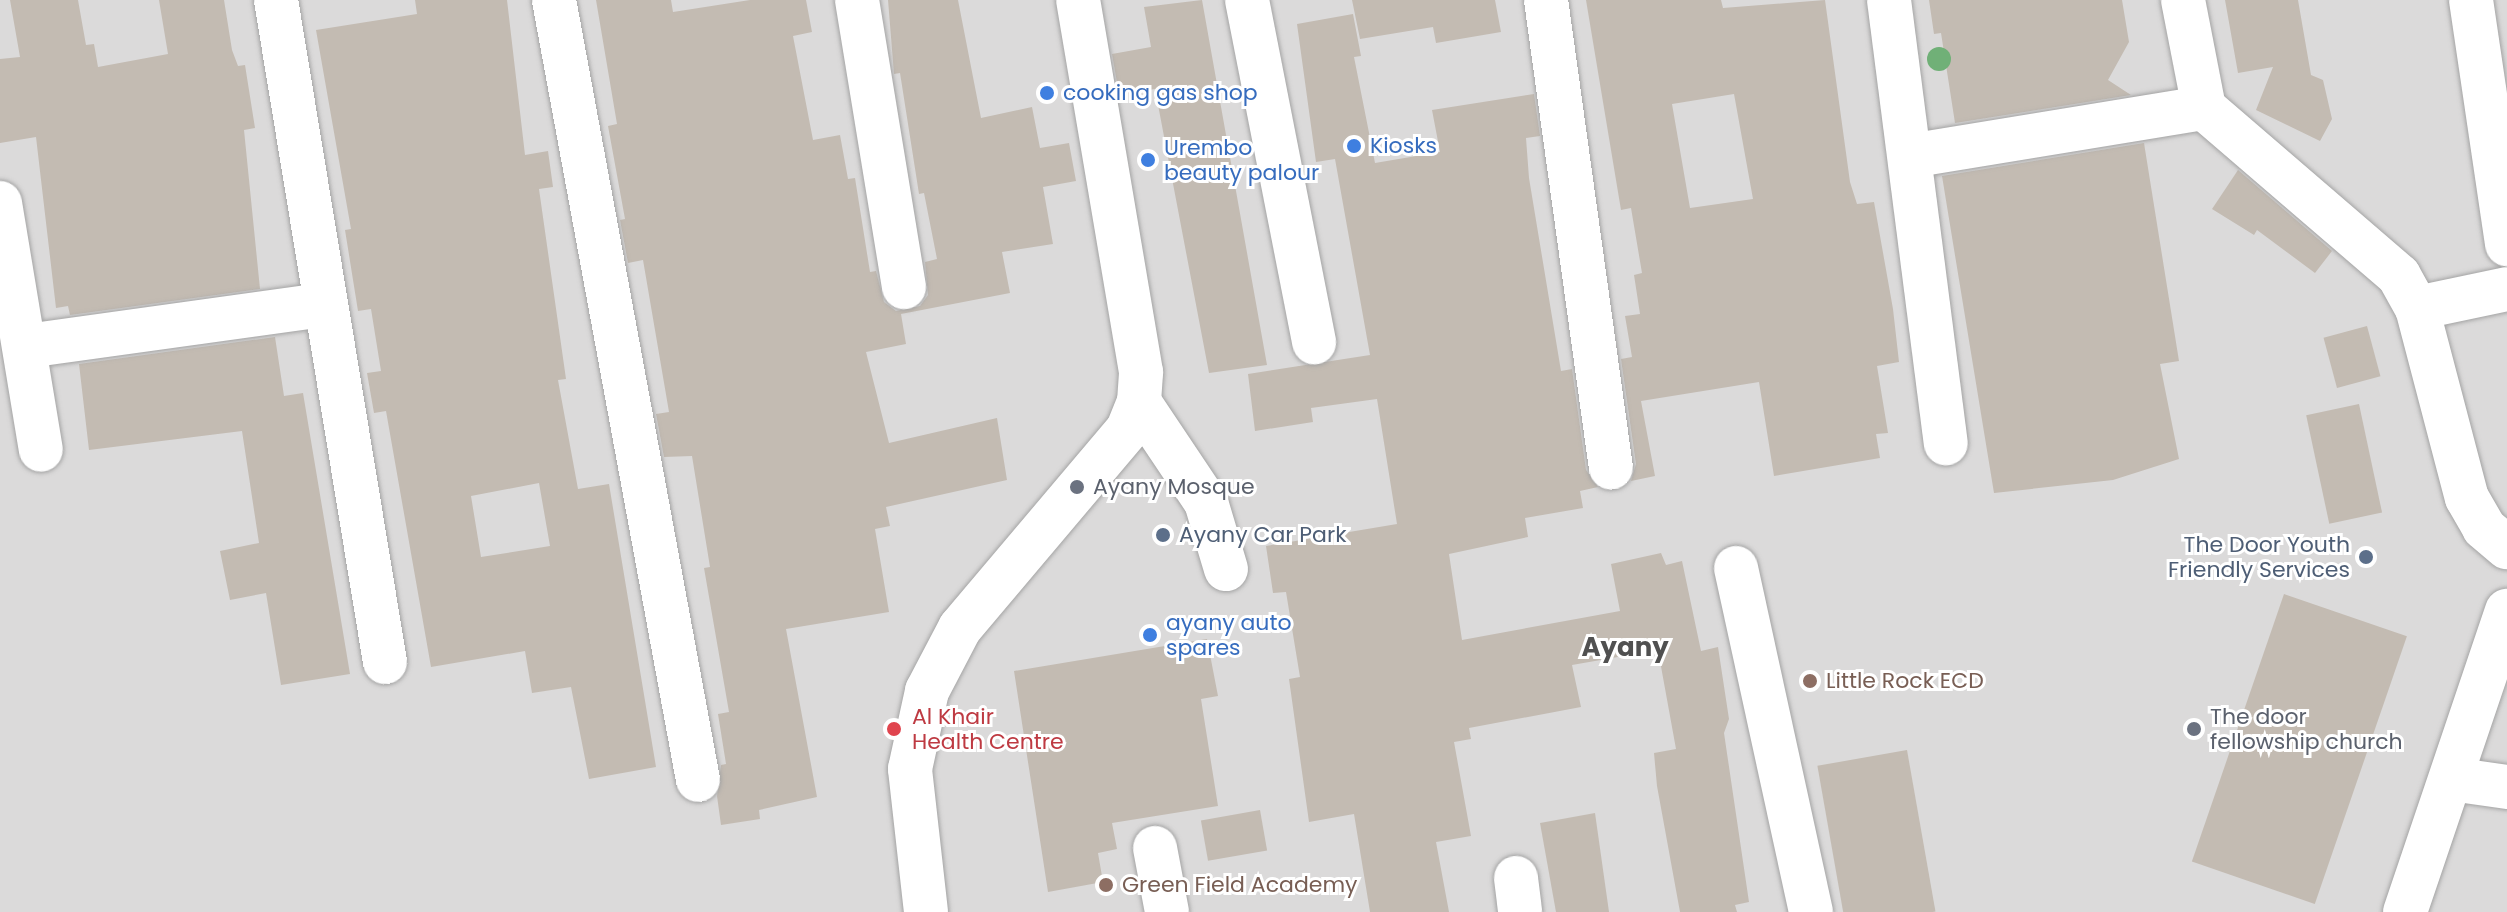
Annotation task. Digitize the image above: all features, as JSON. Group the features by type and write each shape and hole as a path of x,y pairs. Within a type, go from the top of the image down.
{"street":[{"path":"276,0 323,305 385,662"},
{"path":"554,0 698,780"},
{"path":"857,0 904,287"},
{"path":"926,912 910,769 927,691 960,628 1128,429 1139,402 1141,372 1078,0"},
{"path":"1247,0 1314,343"},
{"path":"1546,0 1611,467"},
{"path":"1889,0 1946,443"},
{"path":"2183,0 2204,108 2384,258 2417,308 2467,498 2484,528 2507,547"},
{"path":"2471,0 2507,244"},
{"path":"1910,156 2204,108"},
{"path":"0,203 27,346 41,450"},
{"path":"2417,308 2507,289"},
{"path":"27,346 323,305"},
{"path":"1139,402 1206,502 1226,569"},
{"path":"1736,568 1811,912"},
{"path":"2405,912 2507,611"},
{"path":"2451,779 2507,787"},
{"path":"1155,848 1167,912"}],"shaded area":[{"name":"Ayany","path":"0,0 2507,0 2507,912 0,912"}],"building":[{"path":"10,0 78,0 86,45 94,44 98,67 168,54 159,0 224,0 232,50 238,66 245,65 255,128 244,130 260,289 70,315 68,306 56,308 36,137 0,143 0,59 20,57"},
{"path":"415,0 507,0 525,155 548,151 553,187 539,189 566,379 558,380 578,489 609,484 656,767 589,779 571,687 532,693 525,651 431,667 386,411 374,413 367,373 381,371 371,309 358,311 345,230 351,229 316,30 417,14","holes":["539,483 550,546 481,557 471,496"]},
{"path":"596,0 671,0 673,12 750,0 806,0 812,32 793,36 813,140 840,135 848,179 855,178 870,272 876,271 884,302 896,311 920,306 928,295 925,262 937,259 924,193 919,194 900,73 894,74 888,0 958,0 981,118 1032,107 1040,148 1069,143 1076,181 1043,187 1053,244 1002,252 1010,293 901,314 906,344 866,352 889,443 997,418 1007,480 886,507 890,526 875,529 889,612 786,629 817,797 759,810 760,819 721,825 717,796 721,765 726,764 718,714 729,712 704,568 710,567 692,456 664,457 656,414 669,412 643,260 628,263 620,220 625,219 608,126 617,124"},
{"path":"1202,0 1267,365 1209,373 1155,89 1119,94 1112,54 1151,47 1144,7"},
{"path":"1352,0 1495,0 1501,32 1436,43 1433,27 1360,39"},
{"path":"1586,0 1721,0 1723,8 1825,0 1850,182 1857,204 1874,202 1893,309 1899,362 1877,366 1888,433 1876,434 1880,458 1774,476 1759,382 1641,401 1655,476 1631,481 1636,464 1621,359 1632,357 1625,316 1640,314 1634,275 1642,273 1631,208 1621,210","holes":["1734,94 1753,199 1690,208 1672,104"]},
{"path":"1929,0 2122,0 2129,42 2108,80 2131,95 1955,123 1941,33 1934,34"},
{"path":"2225,0 2298,0 2311,75 2323,80 2332,119 2320,141 2256,110 2273,67 2238,73"},
{"path":"1353,14 1361,56 1354,57 1375,163 1440,152 1432,110 1534,94 1540,136 1526,138 1529,178 1561,371 1572,369 1586,470 1598,487 1580,491 1583,508 1525,518 1528,537 1449,554 1462,640 1620,611 1611,564 1661,553 1666,565 1682,561 1701,651 1718,647 1729,719 1724,733 1749,902 1735,905 1737,912 1680,912 1654,753 1676,749 1658,650 1572,665 1581,707 1469,728 1471,739 1454,742 1471,836 1436,842 1449,912 1370,912 1354,814 1309,822 1289,679 1300,677 1286,592 1273,593 1266,546 1397,524 1377,399 1311,408 1313,422 1255,431 1248,374 1370,355 1335,159 1316,162 1297,24"},
{"path":"2144,143 2179,361 2160,364 2179,459 2113,480 1994,493 1942,176"},
{"path":"2238,170 2332,251 2315,273 2257,230 2254,235 2212,209"},
{"path":"2367,326 2380,376 2337,388 2324,338"},
{"path":"275,337 284,396 303,393 350,674 281,685 266,593 230,600 220,551 259,543 242,431 89,450 79,364"},
{"path":"2359,404 2382,513 2329,524 2306,415"},
{"path":"2284,594 2407,636 2315,904 2192,862"},
{"path":"1207,639 1218,696 1201,699 1218,806 1112,823 1117,849 1098,853 1103,882 1048,892 1014,671"},
{"path":"1907,750 1935,912 1843,912 1817,766"},
{"path":"1260,810 1267,850 1208,861 1201,820"},
{"path":"1595,813 1609,912 1556,912 1540,823"}],"place":[{"name":"cooking gas shop","path":"1047,93"},
{"name":"Kiosks","path":"1354,146"},
{"name":"Urembo beauty palour","path":"1148,160"},
{"name":"Ayany Mosque","path":"1077,487"},
{"name":"Ayany Car Park","path":"1163,535"},
{"name":"The Door Youth Friendly Services","path":"2366,557"},
{"name":"ayany auto spares","path":"1150,635"},
{"name":"Little Rock ECD","path":"1810,681"},
{"name":"Al Khair Health Centre","path":"894,729"},
{"name":"The door fellowship church","path":"2194,729"},
{"name":"Green Field Academy","path":"1106,885"}],"district":[{"name":"Ayany","path":"1625,648"}]}
